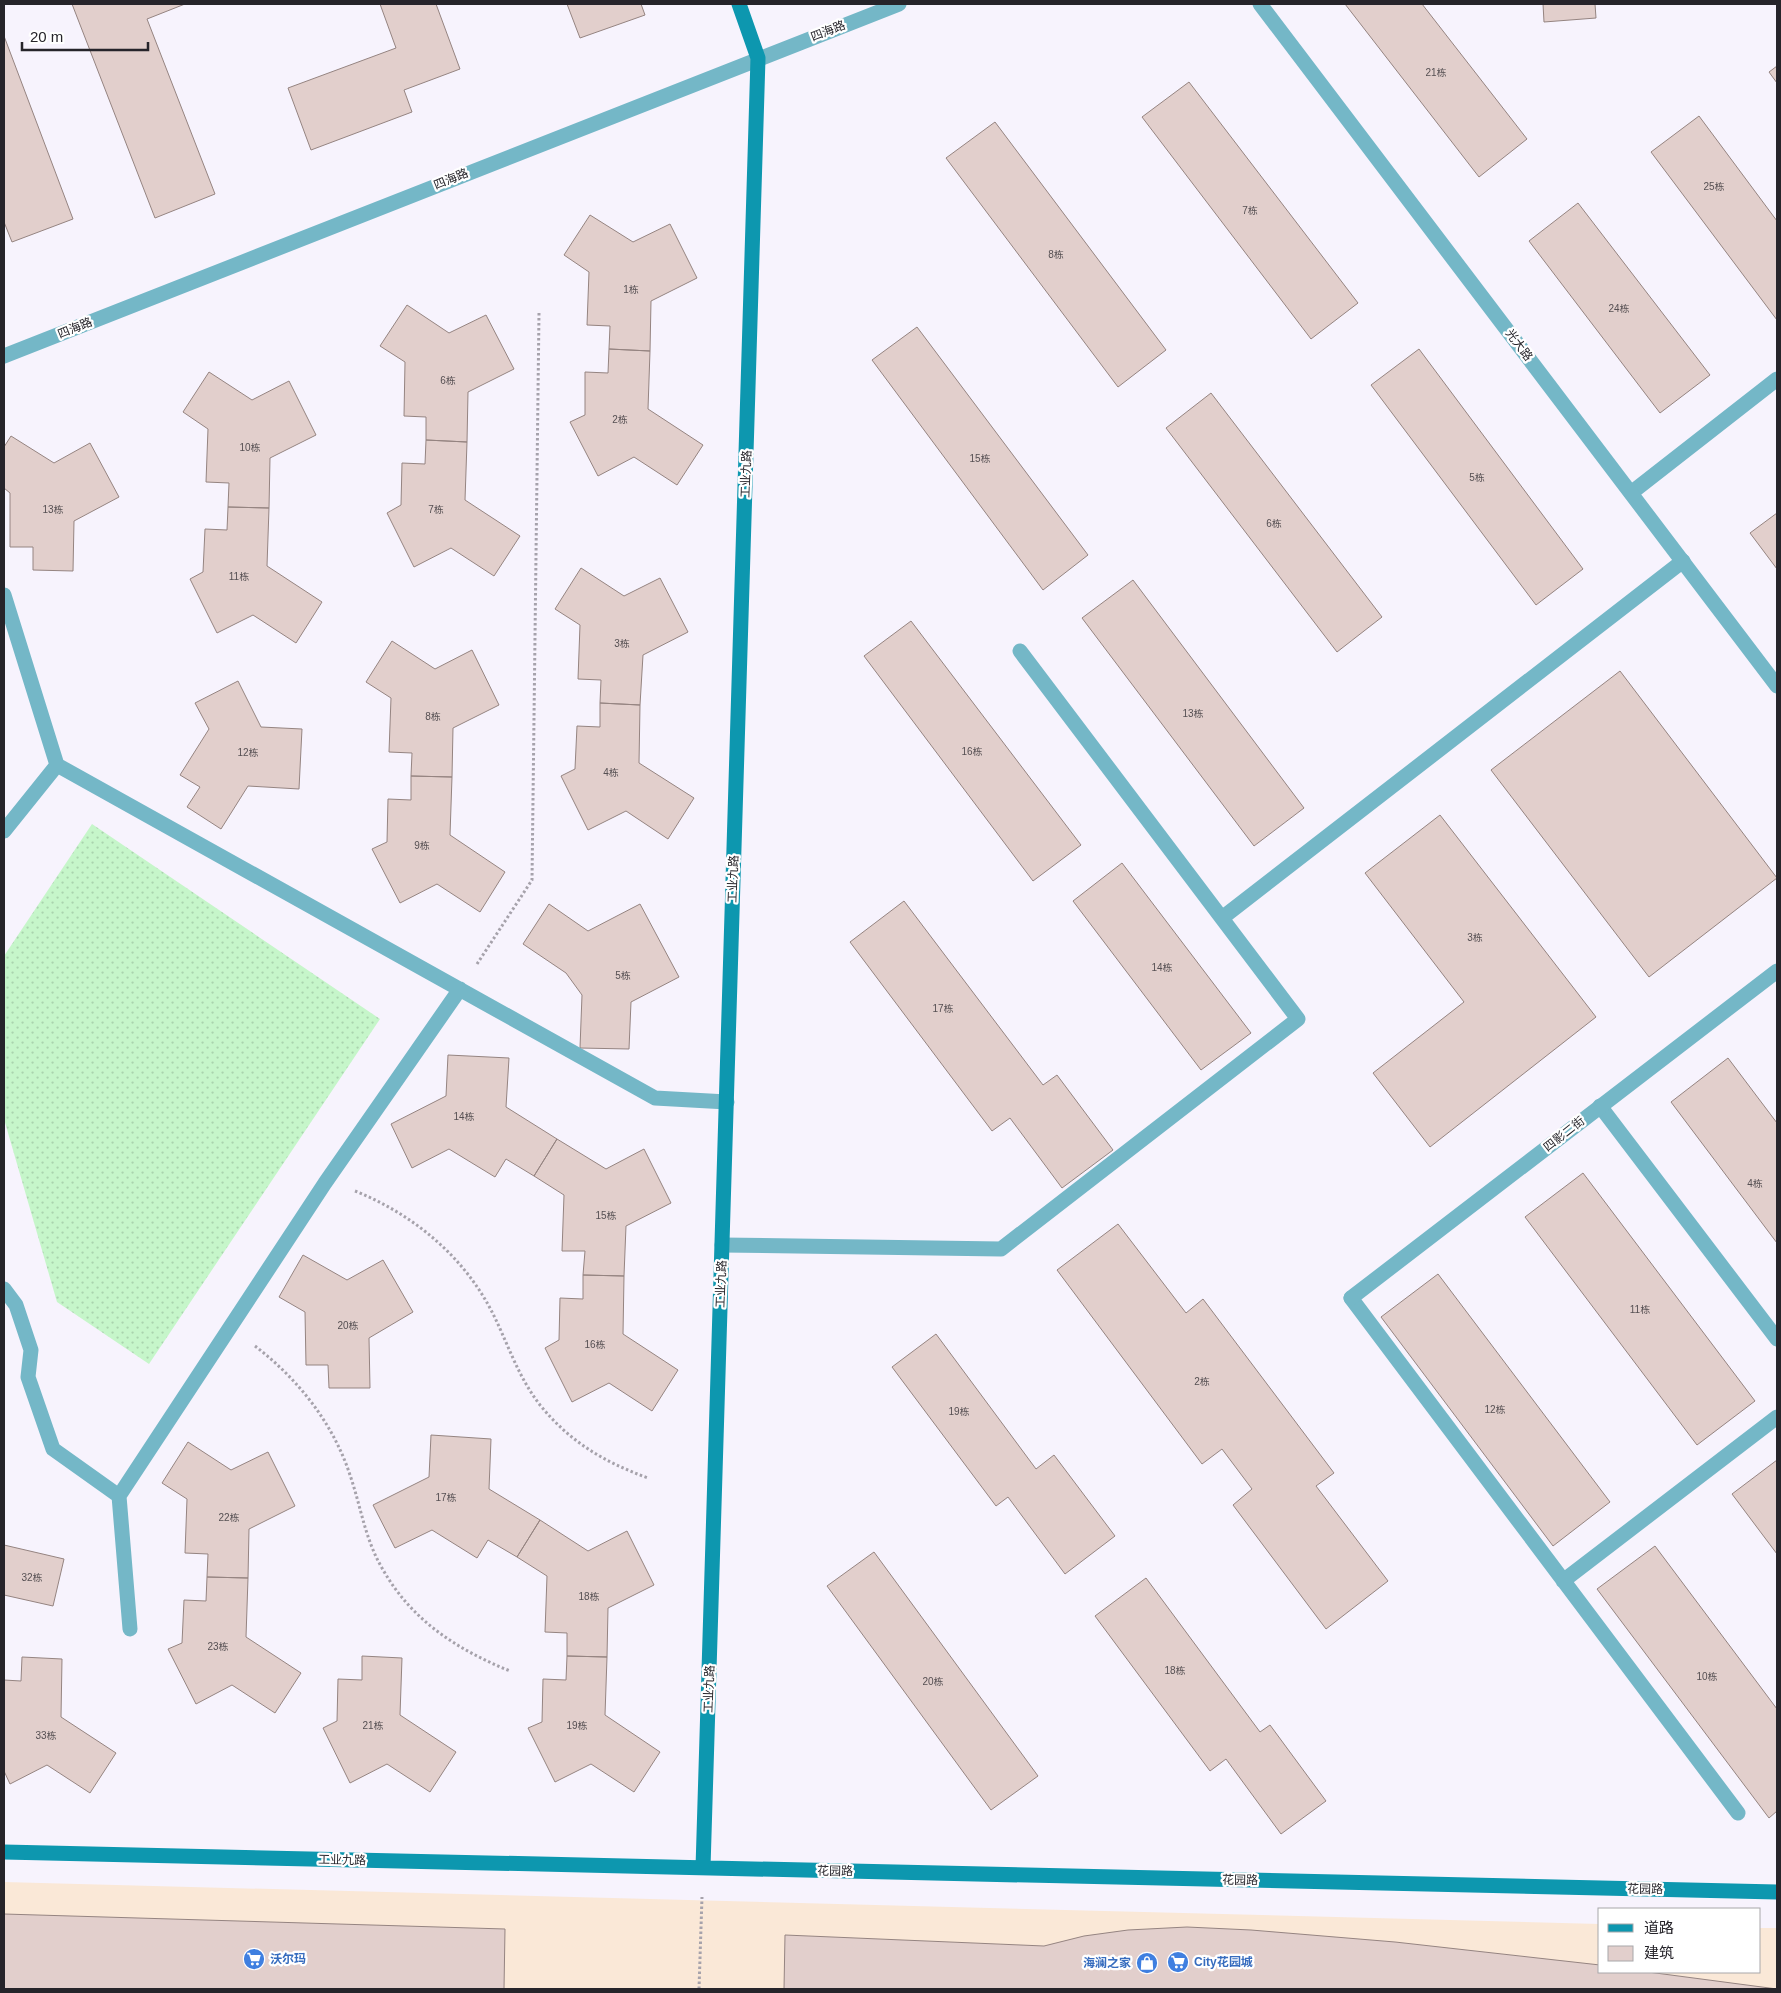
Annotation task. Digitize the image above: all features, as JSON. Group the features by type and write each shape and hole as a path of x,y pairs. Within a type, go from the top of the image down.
{"street":[{"name":"工业九路","path":"4,1852 703,1868 758,58 739,4"},
{"name":"四海路","path":"4,356 899,4"},
{"name":"光大路","path":"1260,4 1777,686"},
{"path":"1631,493 1777,379"},
{"path":"1222,918 1683,561"},
{"path":"4,595 57,765 656,1098 727,1102"},
{"path":"722,1245 1001,1249 1298,1019 1020,651"},
{"path":"4,831 57,765"},
{"name":"四影二街","path":"1563,1581 1351,1298 1777,970"},
{"path":"130,1629 119,1496 325,1182 460,989"},
{"path":"1600,1106 1777,1339"},
{"path":"4,1289 16,1305 31,1350 28,1377 53,1449 119,1496"},
{"path":"1738,1813 1563,1581 1777,1417"},
{"name":"花园路","path":"703,1868 1777,1892"}],"path":[{"path":"460,989 532,880 539,312"},
{"path":"325,1182 356,1192 385,1205 413,1222 438,1242 460,1264 479,1290 495,1318 522,1377 540,1404 563,1429 589,1450 617,1467 648,1478"},
{"path":"228,1330 256,1347 281,1367 303,1391 322,1417 338,1445 350,1475 368,1539 382,1569 401,1596 424,1621 449,1642 478,1658 510,1671"},
{"path":"699,1989 703,1868"}],"shaded area":[{"path":"4,1882 1598,1924 1598,1973 1761,1973 1761,1928 1777,1928 1777,1989 4,1989"}],"green space":[{"path":"92,824 380,1019 149,1364 57,1302 4,1119 4,956"}],"building":[{"path":"72,4 185,4 147,19 215,194 155,218"},
{"path":"380,4 436,4 460,69 404,90 412,112 311,150 288,88 396,48"},
{"path":"567,4 641,4 645,15 580,38"},
{"path":"1345,4 1422,4 1527,139 1479,177"},
{"path":"1543,4 1595,4 1596,18 1544,22"},
{"path":"4,36 73,219 12,242 4,222"},
{"path":"1777,66 1777,83 1769,72"},
{"path":"1189,82 1358,303 1311,339 1142,117"},
{"path":"1699,116 1777,221 1777,320 1651,152"},
{"path":"995,122 1166,350 1118,387 946,158"},
{"path":"1578,203 1710,375 1660,413 1529,241"},
{"path":"590,215 633,242 670,224 697,278 651,301 650,351 609,349 610,326 587,325 589,272 564,255"},
{"path":"407,305 449,333 486,315 514,369 468,392 467,442 426,440 426,417 404,416 405,362 380,346"},
{"path":"917,327 1088,555 1043,590 872,360"},
{"path":"609,349 650,351 648,409 703,445 677,485 634,457 598,476 570,422 585,415 585,372 608,373"},
{"path":"1419,349 1583,569 1536,605 1371,385"},
{"path":"209,372 252,400 289,381 316,435 270,458 269,508 228,507 229,483 206,482 208,429 183,412"},
{"path":"1211,393 1382,617 1337,652 1166,428"},
{"path":"11,436 54,463 90,443 119,497 74,521 73,571 33,570 33,547 10,547 10,493 4,488 4,447"},
{"path":"426,440 467,442 465,500 520,536 494,576 451,548 414,567 387,513 401,505 402,463 425,464"},
{"path":"228,507 269,508 267,566 322,602 296,643 253,615 217,633 190,579 203,572 205,529 227,530"},
{"path":"1777,513 1777,569 1750,533"},
{"path":"581,568 624,596 660,578 688,632 643,655 640,705 600,703 601,680 578,679 580,625 555,609"},
{"path":"1133,580 1304,808 1254,846 1082,618"},
{"path":"911,621 1081,845 1033,881 864,656"},
{"path":"392,641 435,669 472,650 499,705 453,728 452,777 411,776 412,753 389,752 391,698 366,682"},
{"path":"1620,671 1777,878 1649,977 1491,770"},
{"path":"238,681 261,727 302,729 299,789 248,786 221,829 187,807 200,787 180,775 209,729 195,703"},
{"path":"600,703 640,705 639,763 694,798 668,839 626,811 588,830 561,776 575,769 577,726 600,727"},
{"path":"411,776 452,777 450,835 505,872 480,912 437,884 400,903 372,849 387,842 388,799 411,800"},
{"path":"1440,815 1596,1017 1430,1147 1373,1073 1464,1002 1365,873"},
{"path":"1122,863 1251,1033 1201,1070 1073,901"},
{"path":"904,901 1043,1085 1057,1075 1113,1150 1062,1188 1010,1118 992,1131 850,942"},
{"path":"549,904 588,931 640,904 679,977 631,1002 629,1049 580,1048 582,995 566,973 523,944"},
{"path":"448,1055 509,1058 506,1107 557,1139 534,1176 506,1159 495,1177 449,1149 412,1168 391,1124 446,1096"},
{"path":"1728,1058 1777,1123 1777,1243 1671,1102"},
{"path":"557,1139 606,1169 644,1149 671,1203 626,1226 624,1276 583,1275 585,1251 562,1251 564,1195 534,1176"},
{"path":"1583,1173 1755,1401 1697,1445 1525,1217"},
{"path":"1118,1224 1186,1313 1203,1299 1334,1473 1316,1486 1388,1581 1326,1629 1233,1505 1252,1489 1222,1449 1202,1464 1057,1270"},
{"path":"303,1255 347,1280 383,1260 413,1312 369,1338 370,1388 329,1388 328,1365 306,1365 305,1312 279,1297"},
{"path":"1438,1274 1610,1502 1553,1546 1381,1317"},
{"path":"583,1275 624,1276 623,1334 678,1370 652,1411 609,1383 572,1402 545,1348 559,1340 560,1298 583,1299"},
{"path":"936,1334 1036,1469 1054,1455 1115,1536 1065,1574 1008,1497 996,1506 892,1367"},
{"path":"431,1435 491,1439 489,1489 540,1520 517,1557 488,1540 477,1558 432,1530 395,1548 373,1505 429,1477"},
{"path":"188,1442 231,1470 268,1452 295,1506 249,1529 248,1578 207,1577 208,1554 185,1553 187,1499 162,1483"},
{"path":"1777,1460 1777,1554 1732,1494"},
{"path":"540,1520 588,1551 627,1531 654,1585 608,1608 607,1657 567,1656 567,1633 545,1632 547,1576 517,1557"},
{"path":"4,1545 64,1559 53,1606 4,1595"},
{"path":"1655,1546 1777,1709 1777,1811 1769,1818 1597,1589"},
{"path":"874,1552 1038,1776 991,1810 827,1586"},
{"path":"207,1577 248,1578 246,1637 301,1673 275,1713 232,1685 196,1704 168,1649 182,1643 184,1600 206,1601"},
{"path":"1146,1578 1260,1732 1270,1725 1326,1801 1281,1834 1226,1759 1210,1771 1095,1616"},
{"path":"362,1656 402,1658 400,1715 456,1752 430,1792 387,1764 350,1783 323,1728 337,1721 338,1679 362,1680"},
{"path":"567,1656 607,1657 605,1715 660,1752 634,1792 591,1764 555,1782 528,1728 542,1722 543,1679 566,1680"},
{"path":"22,1657 62,1659 61,1717 116,1753 90,1793 47,1765 10,1784 4,1771 4,1680 21,1681"},
{"name":"沃尔玛","path":"4,1914 505,1929 504,1989 4,1989"},
{"name":"City花园城","path":"1187,1927 1251,1930 1395,1942 1598,1965 1598,1973 1656,1973 1777,1989 784,1989 785,1935 1044,1946 1084,1936 1128,1930"}],"place":[{"name":"沃尔玛","path":"254,1959"},
{"name":"City花园城","path":"1178,1962"},
{"name":"海澜之家","path":"1147,1963"}]}
